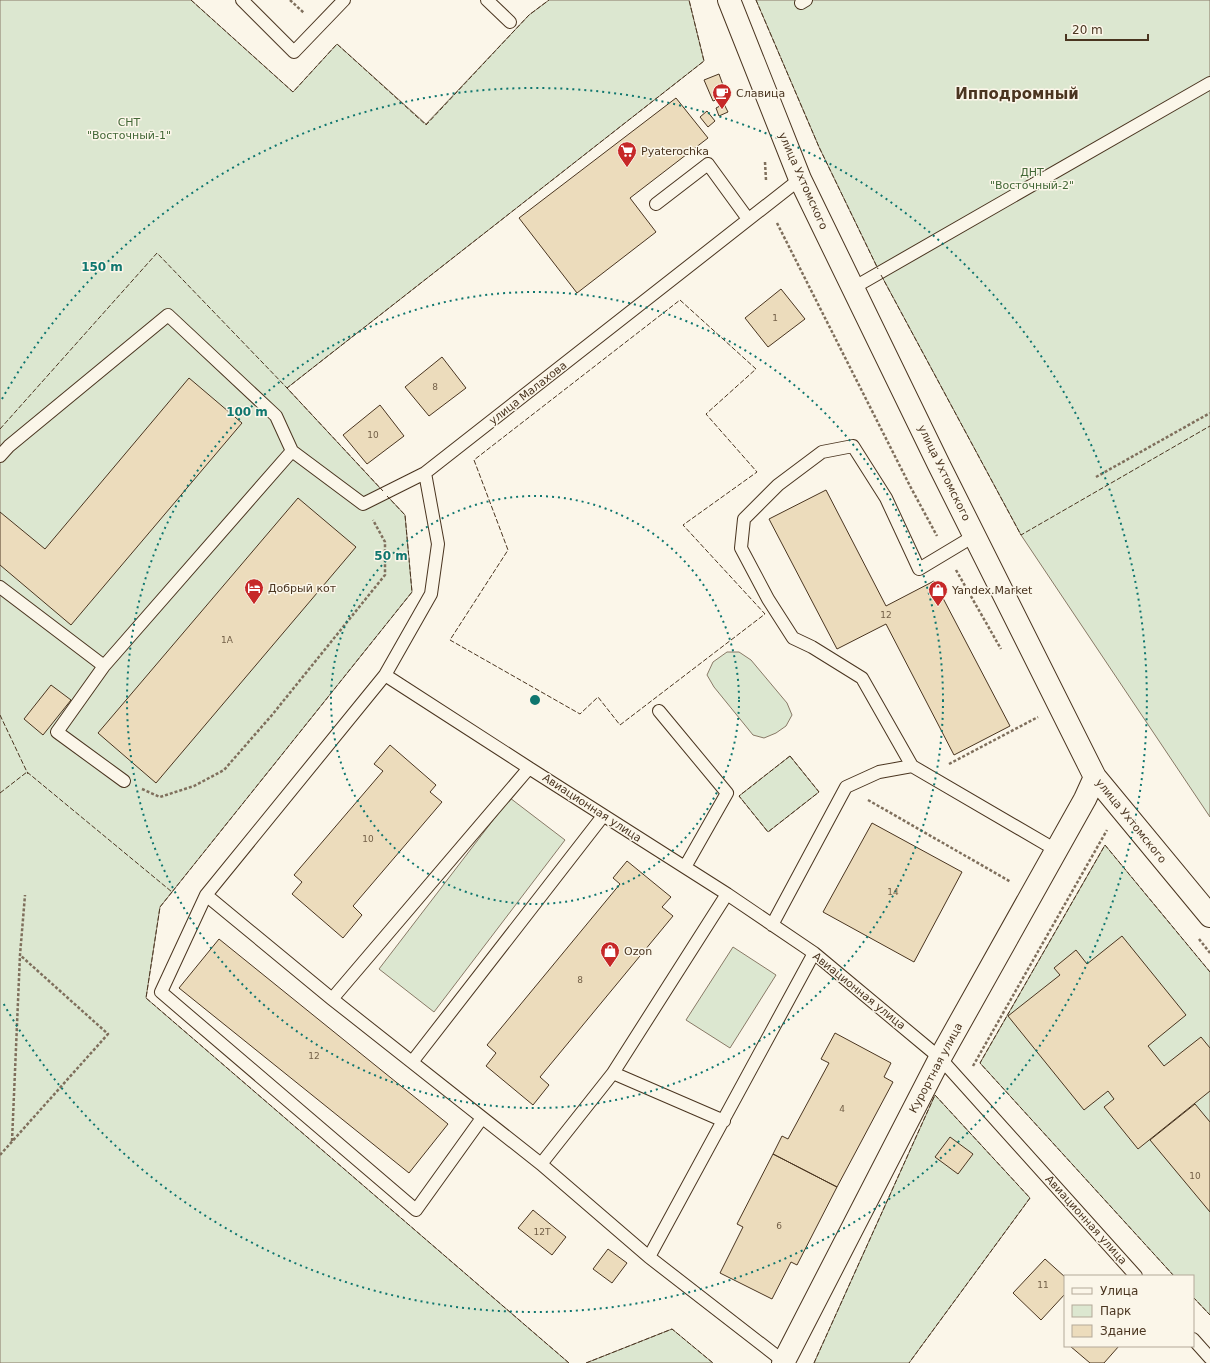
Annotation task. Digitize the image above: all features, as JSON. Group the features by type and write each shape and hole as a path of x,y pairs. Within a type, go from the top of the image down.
{"street":[{"name":"улица Ухтомского","path":"729,0 800,179 974,536 1095,777 1210,916"},
{"name":"Курортная улица","path":"783,1362 940,1058 1095,777"}],"lane":[{"path":"242,0 294,52 344,0"},
{"path":"487,0 510,22"},
{"path":"853,288 1210,83"},
{"path":"656,204 708,164 748,219"},
{"name":"улица Малахова","path":"363,504 425,473 800,179"},
{"path":"0,456 9,446 168,316 276,416 292,451 363,504"},
{"path":"974,536 918,569 886,498 853,446 822,452 778,485 744,519 740,548 768,599 793,638 812,647 862,678 912,766 1056,850"},
{"path":"124,782 57,732 104,666 292,451"},
{"path":"425,473 438,544 430,594 385,675 206,895 161,992 416,1210 482,1118"},
{"path":"0,587 104,666"},
{"name":"Авиационная улица","path":"385,675 727,894 814,953 940,1058 1135,1275"},
{"path":"659,712 727,792 686,868"},
{"path":"772,924 846,788 879,772 912,766"},
{"path":"332,998 529,768"},
{"path":"412,1062 603,816"},
{"path":"541,1164 613,1073 727,894"},
{"path":"206,895 332,998 541,1164 649,1257 783,1362"},
{"path":"649,1257 814,953"},
{"path":"613,1073 724,1121"},
{"path":"1194,1340 1210,1358"}],"path":[{"path":"290,0 304,13 308,9"},
{"path":"1096,477 1210,413"},
{"path":"124,782 160,797 194,786 224,770 272,715 385,575 385,542 363,504"},
{"path":"927,775 1038,716"},
{"path":"846,788 1031,894"},
{"path":"964,1083 1108,828"},
{"path":"12,1142 20,955 25,895"},
{"path":"0,1155 108,1034 20,955"}],"green space":[{"name":"СНТ \"Восточный-1\"","path":"0,0 191,0 293,92 337,44 426,124 529,15 549,0 689,0 704,61 287,388 405,515 412,592 160,907 146,998 569,1363 0,1363"},
{"name":"ДНТ \"Восточный-2\"","path":"756,0 1210,0 1210,817 1021,535 880,273 819,147"},
{"path":"727,652 739,652 751,660 787,703 792,715 786,726 776,733 764,738 753,735 714,687 707,675 713,662"},
{"path":"790,756 819,792 768,832 739,796"},
{"path":"510,798 565,840 434,1012 379,969"},
{"path":"1105,845 1210,972 1210,1315 1194,1298 1194,1275 1173,1275 980,1063"},
{"path":"733,947 776,975 730,1048 686,1020"},
{"path":"935,1095 1030,1198 909,1363 814,1363"},
{"path":"672,1329 713,1363 586,1363"}],"building":[{"path":"719,74 727,96 713,101 704,80"},
{"name":"Pyaterochka","path":"676,98 708,138 630,198 656,232 577,293 519,218"},
{"name":"Славица","path":"724,104 728,112 719,116 716,108"},
{"path":"707,111 715,121 708,127 700,117"},
{"path":"781,289 805,319 768,347 745,318"},
{"path":"442,357 466,388 429,416 405,387"},
{"path":"189,378 242,423 71,625 0,565 0,512 45,549"},
{"path":"380,405 404,436 367,464 343,435"},
{"path":"826,490 886,606 934,581 1010,726 954,755 886,624 837,649 769,519"},
{"path":"298,498 356,547 156,783 98,733"},
{"path":"51,685 71,700 43,735 24,719"},
{"path":"390,745 436,785 430,792 442,802 353,906 362,915 343,938 292,894 302,882 294,875 383,771 374,764"},
{"path":"872,823 962,872 914,962 823,912"},
{"path":"627,861 671,897 662,907 673,916 540,1077 549,1085 533,1105 486,1066 496,1053 487,1045 620,884 613,878"},
{"path":"1122,936 1186,1015 1148,1046 1164,1066 1201,1037 1210,1048 1210,1091 1138,1149 1104,1107 1114,1099 1108,1091 1084,1110 1008,1016 1060,975 1054,968 1076,950 1087,964"},
{"path":"219,939 448,1124 409,1173 179,988"},
{"path":"835,1033 891,1063 884,1077 893,1082 837,1187 773,1154 782,1136 788,1139 829,1063 821,1059"},
{"path":"1195,1104 1210,1122 1210,1212 1150,1140"},
{"path":"950,1137 973,1154 958,1174 935,1157"},
{"path":"773,1154 837,1187 797,1265 791,1262 772,1299 720,1273 743,1227 737,1224"},
{"path":"533,1210 566,1237 552,1255 518,1228"},
{"path":"608,1249 627,1263 612,1283 593,1269"},
{"path":"1045,1259 1064,1276 1064,1295 1041,1320 1013,1293"},
{"path":"1071,1347 1118,1347 1104,1363 1090,1363"}],"fence":[{"path":"191,0 293,92 337,44 426,125 529,15 549,0"},
{"path":"286,387 287,388 704,61 689,0"},
{"path":"756,0 819,147 878,269"},
{"path":"0,429 157,253 287,388 383,491"},
{"path":"881,275 1021,535 1210,426"},
{"path":"680,300 756,369 706,414 757,472 683,525 765,614 620,725 598,697 580,714 450,640 508,550 474,460 680,300"},
{"path":"0,715 27,772 172,892 412,592 405,515 387,496"},
{"path":"790,756 819,792 768,832 739,796 790,756"},
{"path":"0,793 27,772 28,774"},
{"path":"1173,1275 980,1063 1105,845 1210,972"},
{"path":"172,892 160,907 146,998 569,1363"},
{"path":"814,1363 935,1095 1030,1198 909,1363"},
{"path":"1194,1298 1210,1315"},
{"path":"586,1363 672,1329 713,1363"}],"place":[{"name":"Славица","path":"722,110"},
{"name":"Pyaterochka","path":"627,168"},
{"name":"Добрый кот","path":"254,605"},
{"name":"Yandex.Market","path":"938,607"},
{"name":"Ozon","path":"610,968"}],"district":[{"name":"Ипподромный","path":"1017,94"}]}
